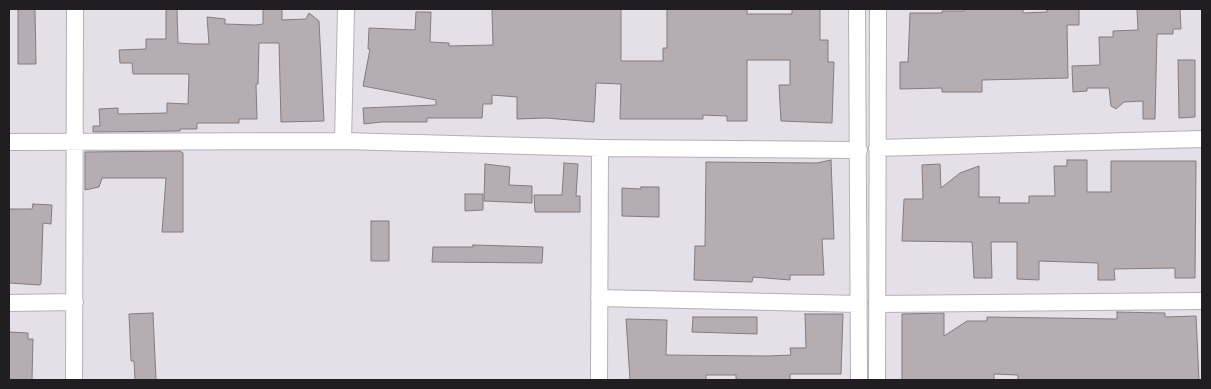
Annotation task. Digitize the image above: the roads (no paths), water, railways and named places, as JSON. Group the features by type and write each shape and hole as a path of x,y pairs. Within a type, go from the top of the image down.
{"street":[{"path":"74,380 75,9"},
{"path":"343,141 346,9"},
{"path":"857,9 859,380"},
{"path":"877,380 878,9"},
{"path":"877,148 1202,138"},
{"path":"9,142 75,140 343,141 600,148 859,150"},
{"path":"598,380 600,148"},
{"path":"599,298 859,304"},
{"path":"877,304 1202,301"},
{"path":"9,303 75,302"}]}
